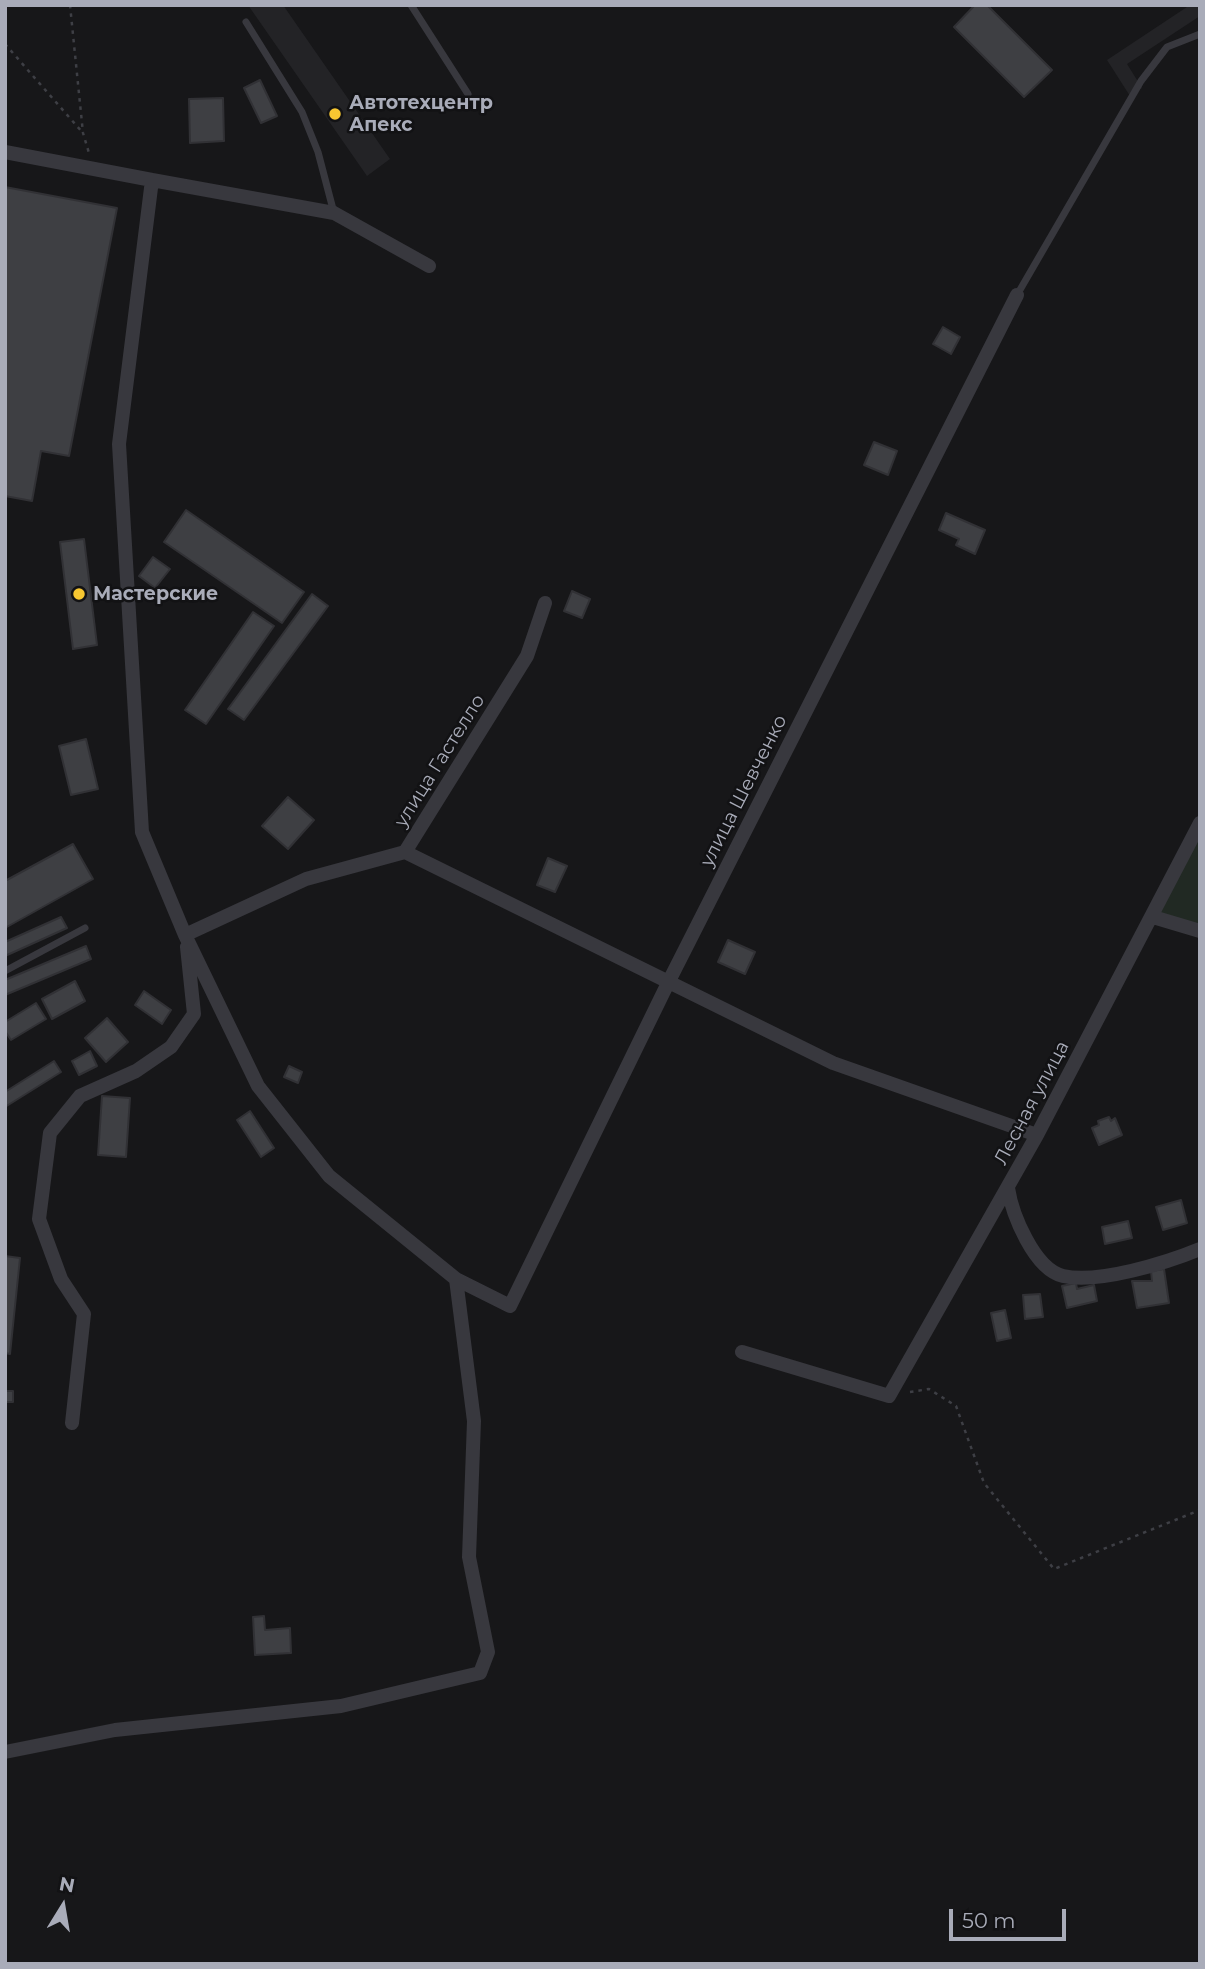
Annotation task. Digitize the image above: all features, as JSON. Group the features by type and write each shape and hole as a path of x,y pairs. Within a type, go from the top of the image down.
{"street":[{"path":"5,152 334,213 429,266"},
{"path":"5,1752 114,1730 341,1706 480,1673 488,1652 469,1557 474,1421 456,1279 329,1176 258,1086 186,935 142,832 119,444 152,180"},
{"name":"улица Шевченко","path":"456,1279 510,1306 669,981 1017,295"},
{"name":"улица Гастелло","path":"186,935 306,879 405,852 527,656 545,603"},
{"name":"Лесная улица","path":"889,1396 1037,1135 1153,918 1200,823"},
{"path":"405,852 833,1063 1037,1135"},
{"path":"1153,918 1200,932"},
{"path":"72,1423 84,1314 61,1279 39,1219 50,1133 80,1096 136,1071 170,1047 194,1014 186,935"},
{"path":"1008,1188 1018,1222 1030,1245 1049,1268 1061,1276 1086,1278 1133,1269 1200,1250"},
{"path":"742,1352 889,1396"}],"lane":[{"path":"411,5 468,94"},
{"path":"246,22 302,112 318,152 334,213"},
{"path":"1017,295 1141,81 1167,47 1200,34"},
{"path":"5,971 85,928"}],"path":[{"path":"70,5 83,132 94,169"},
{"path":"5,44 83,132"},
{"path":"889,1396 929,1389 956,1406 984,1483 1054,1569 1200,1510"}],"shaded area":[{"path":"248,5 283,5 390,159 367,176"},
{"path":"1190,5 1200,5 1200,16 1127,64 1142,88 1130,96 1107,60"},
{"path":"1200,823 1200,931 1153,917"}],"building":[{"path":"975,5 987,5 1052,70 1024,97 954,27"},
{"path":"260,80 277,116 261,123 244,88"},
{"path":"223,98 224,141 190,143 189,99"},
{"path":"5,187 117,208 69,456 41,451 32,501 5,496"},
{"path":"943,327 960,337 951,354 933,344"},
{"path":"874,442 897,451 888,475 864,465"},
{"path":"186,510 304,592 282,623 164,542"},
{"path":"946,513 985,530 975,554 956,545 959,539 939,530"},
{"name":"Мастерские","path":"84,539 97,645 73,649 60,542"},
{"path":"153,557 170,569 155,588 139,576"},
{"path":"572,591 590,599 582,618 564,611"},
{"path":"312,594 328,606 244,720 228,709"},
{"path":"253,612 274,626 206,724 185,710"},
{"path":"86,739 98,789 71,795 59,746"},
{"path":"288,797 314,820 288,849 262,826"},
{"path":"73,844 93,879 5,928 5,881"},
{"path":"548,858 567,866 555,892 537,885"},
{"path":"61,917 67,928 5,956 5,942"},
{"path":"728,940 755,952 745,974 718,962"},
{"path":"86,946 91,959 5,995 5,980"},
{"path":"75,981 85,1001 52,1019 42,999"},
{"path":"144,991 171,1010 162,1024 135,1005"},
{"path":"36,1003 46,1019 11,1040 5,1031 5,1022"},
{"path":"107,1018 128,1042 106,1062 85,1038"},
{"path":"90,1051 97,1066 79,1075 72,1061"},
{"path":"54,1061 61,1072 5,1107 5,1092"},
{"path":"289,1066 302,1072 298,1083 284,1077"},
{"path":"102,1096 130,1098 126,1157 98,1155"},
{"path":"250,1111 274,1148 261,1157 237,1120"},
{"path":"1109,1117 1111,1121 1115,1118 1122,1135 1099,1145 1092,1128 1099,1125 1098,1121"},
{"path":"1181,1200 1187,1223 1163,1230 1156,1207"},
{"path":"1128,1221 1132,1238 1105,1244 1102,1227"},
{"path":"5,1256 20,1258 10,1354 5,1353"},
{"path":"1164,1269 1169,1303 1137,1308 1132,1281 1152,1281 1151,1271"},
{"path":"1076,1283 1077,1289 1094,1285 1097,1301 1067,1308 1062,1286"},
{"path":"1040,1294 1043,1317 1025,1319 1023,1295"},
{"path":"1005,1310 1011,1338 997,1341 991,1313"},
{"path":"5,1391 13,1391 13,1402 5,1402"},
{"path":"264,1616 265,1630 290,1628 291,1653 255,1655 253,1617"}],"place":[{"name":"Автотехцентр Апекс","path":"335,114"},
{"name":"Мастерские","path":"79,594"}]}
